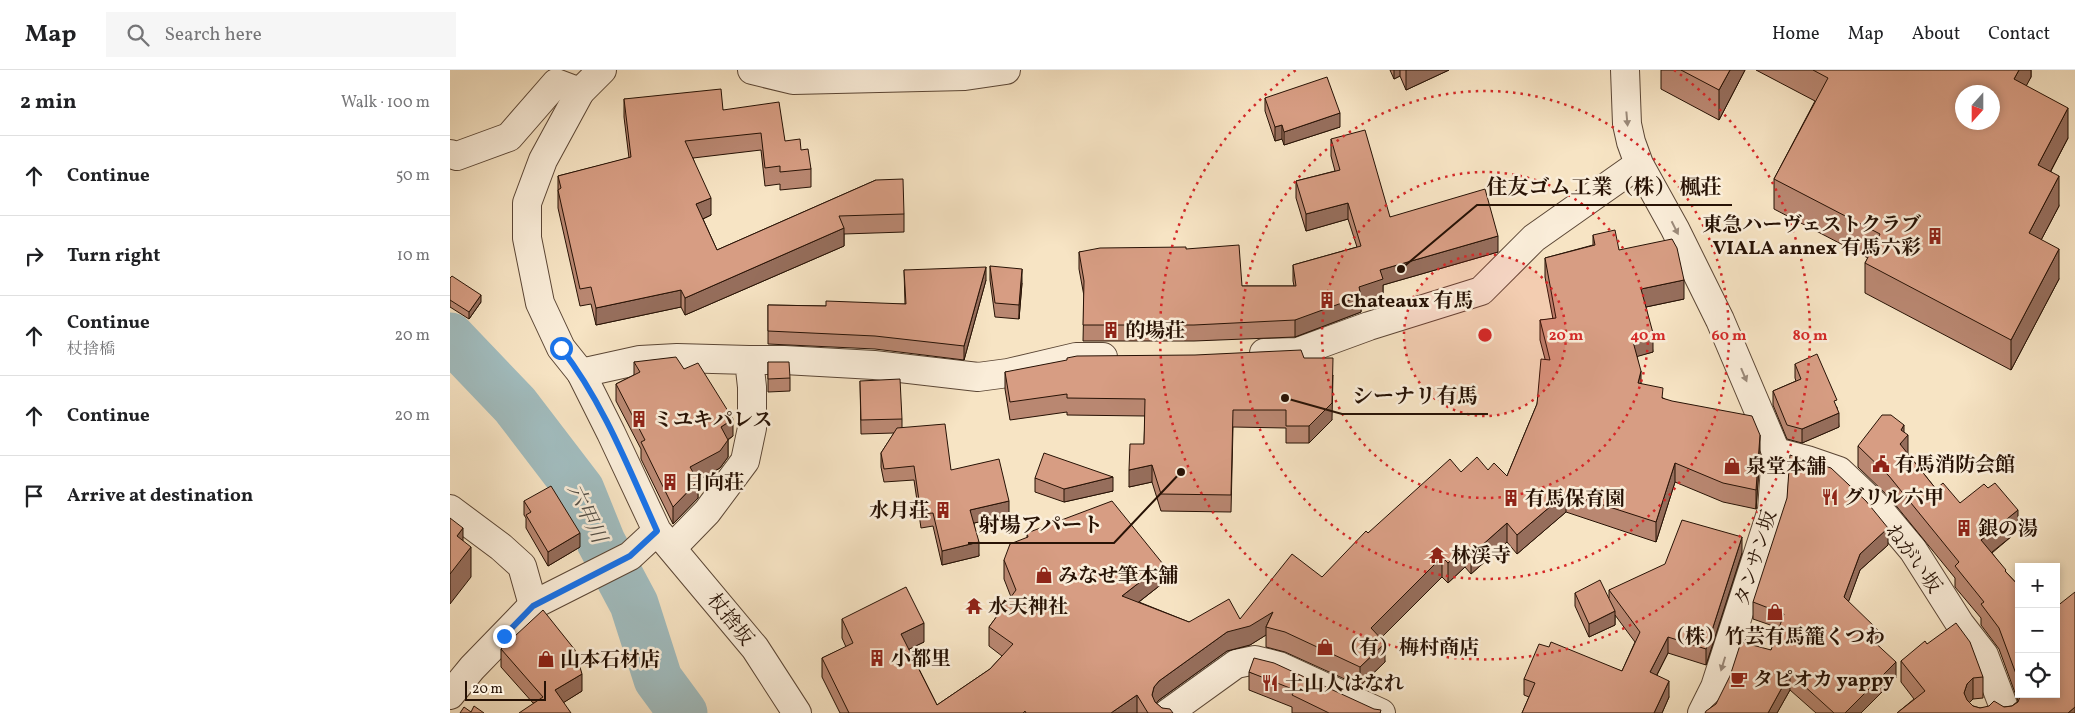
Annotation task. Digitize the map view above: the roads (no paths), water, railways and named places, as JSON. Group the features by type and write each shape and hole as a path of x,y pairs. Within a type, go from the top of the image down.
{"street":[{"name":"杖捨坂","path":"602,70 580,92 543,160 527,203 527,238 540,303 561,348 581,374 664,539 755,648 797,713"},
{"path":"752,70 793,80 965,76 1006,70"},
{"name":"タンサン坂","path":"1625,70 1627,124 1630,142 1639,164 1675,229 1720,320 1776,452 1772,510 1715,687 1702,713"},
{"path":"450,154 457,156 509,137 556,83 580,92"},
{"path":"1241,354 1298,352 1369,326 1481,291 1534,238 1639,164"},
{"path":"581,374 640,360 677,358 864,364 978,377 1008,373 1076,356 1130,357"},
{"path":"450,695 472,668 533,606 664,539 707,512 746,461 752,428 752,387 749,360"},
{"name":"ねがい坂","path":"1776,452 1839,471 1877,508 1913,550 1960,624 1984,655 2006,713"},
{"path":"450,509 501,547 522,566 533,606"},
{"path":"1168,713 1236,664 1255,660 1279,666 1381,713"}],"waterway":[{"name":"六甲川","path":"450,337 515,405 580,490 601,542 634,604 658,679 683,713"}],"place":[{"name":"東急ハーヴェストクラブ VIALA annex 有馬六彩","path":"1935,236"},
{"name":"住友ゴム工業（株） 楓荘","path":"1401,269"},
{"name":"Chateaux 有馬","path":"1327,300"},
{"name":"的場荘","path":"1111,330"},
{"name":"シーナリ有馬","path":"1285,398"},
{"name":"ミユキパレス","path":"639,419"},
{"name":"有馬消防会館","path":"1881,464"},
{"name":"泉堂本舗","path":"1732,466"},
{"name":"射場アパート","path":"1181,472"},
{"name":"日向荘","path":"670,482"},
{"name":"グリル六甲","path":"1830,497"},
{"name":"有馬保育園","path":"1511,498"},
{"name":"水月荘","path":"943,510"},
{"name":"銀の湯","path":"1964,528"},
{"name":"林渓寺","path":"1437,555"},
{"name":"みなせ筆本舗","path":"1044,575"},
{"name":"水天神社","path":"974,606"},
{"name":"（株）竹芸有馬籠くつわ","path":"1775,612"},
{"name":"（有）梅村商店","path":"1325,647"},
{"name":"小都里","path":"877,658"},
{"name":"山本石材店","path":"546,659"},
{"name":"タピオカ yappy","path":"1739,679"},
{"name":"土山人はなれ","path":"1270,683"}]}
